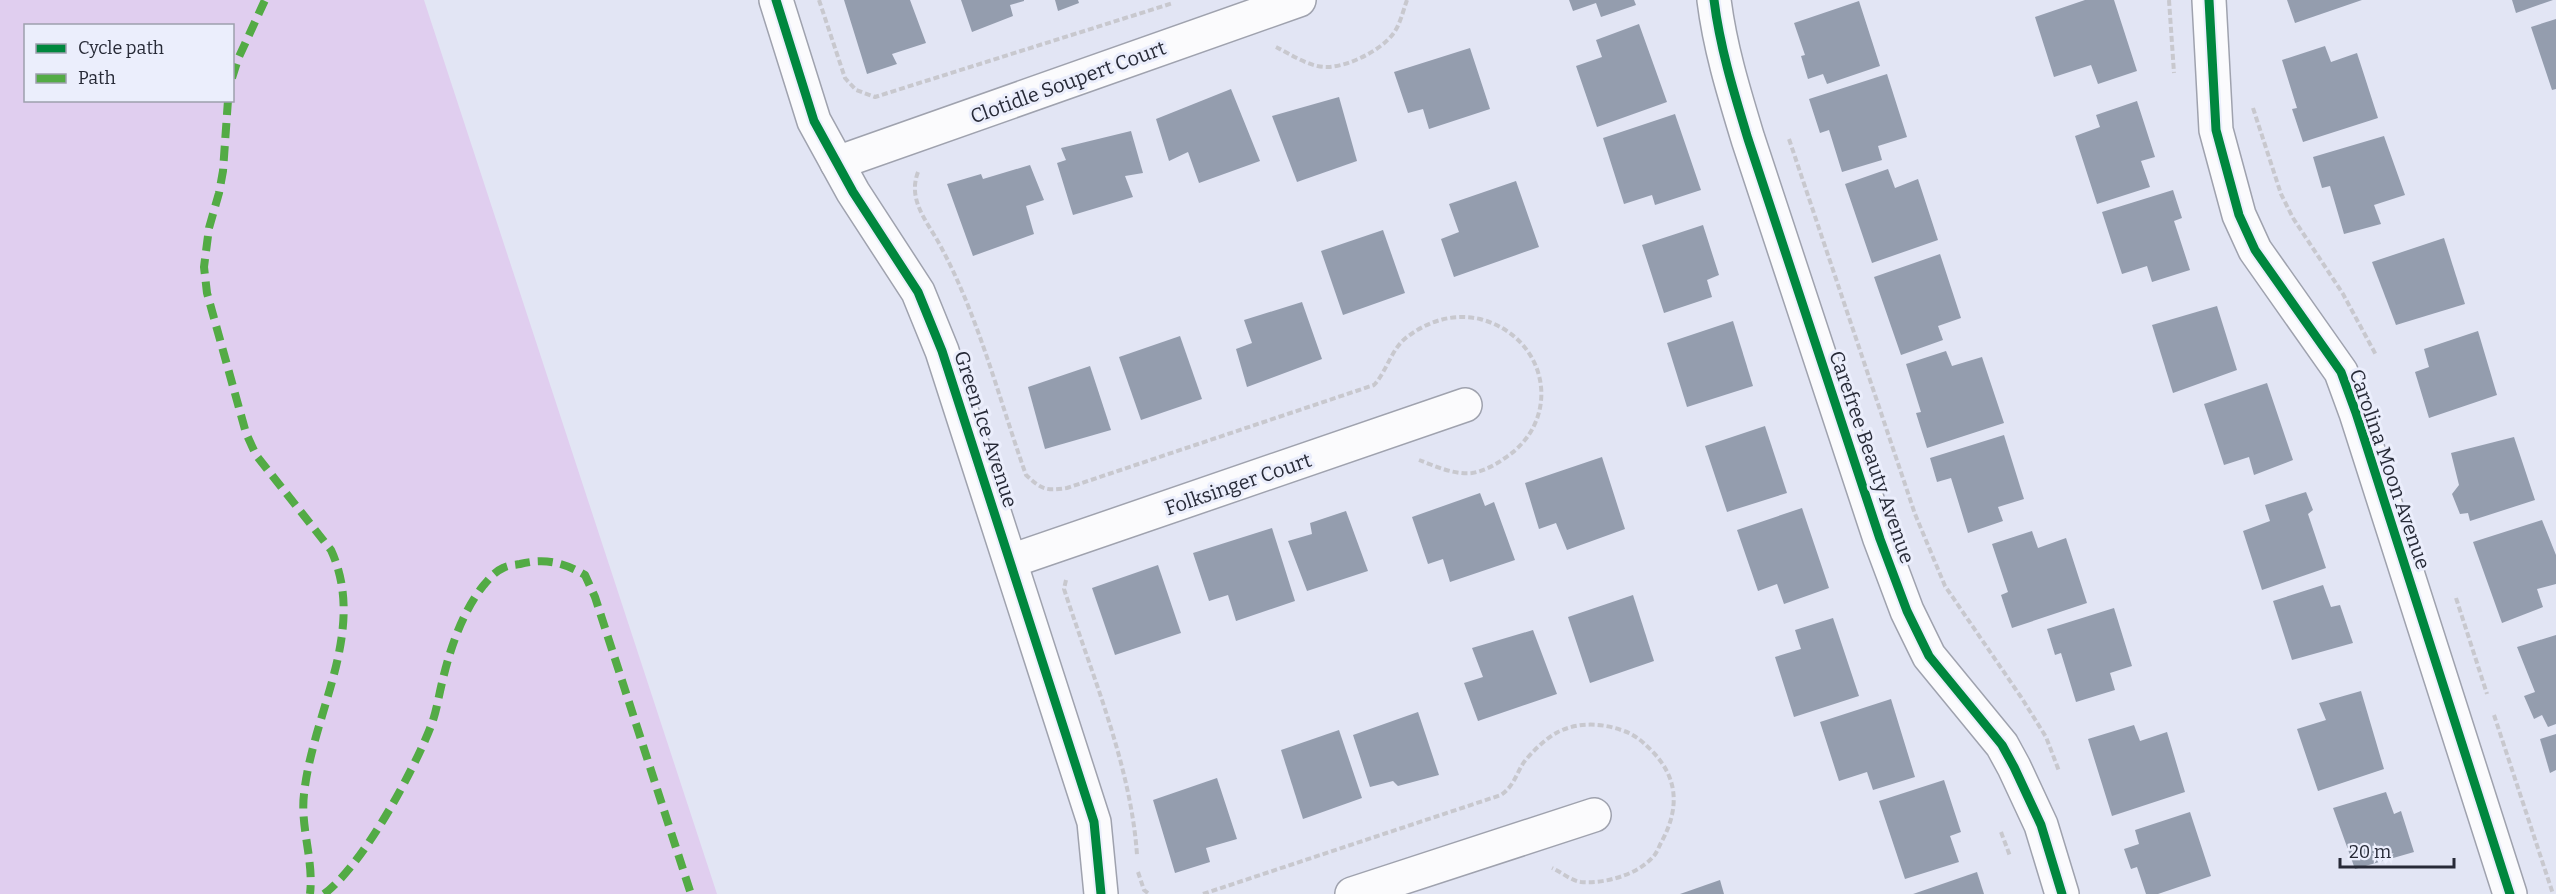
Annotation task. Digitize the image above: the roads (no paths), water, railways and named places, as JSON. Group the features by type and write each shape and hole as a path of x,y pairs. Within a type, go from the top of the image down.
{"street":[{"name":"Green Ice Avenue","path":"776,0 814,121 853,192 918,292 942,351 1094,822 1101,894"},
{"name":"Clotidle Soupert Court","path":"837,163 1299,0"},
{"name":"Carefree Beauty Avenue","path":"1714,0 1718,30 1729,76 1748,139 1880,539 1907,611 1929,656 2002,745 2014,766 2041,825 2062,894"},
{"name":"Carolina Moon Avenue","path":"2209,0 2216,130 2239,215 2255,250 2341,372 2510,894"},
{"name":"Folksinger Court","path":"1011,561 1465,405"},
{"path":"1352,894 1594,815"}]}
